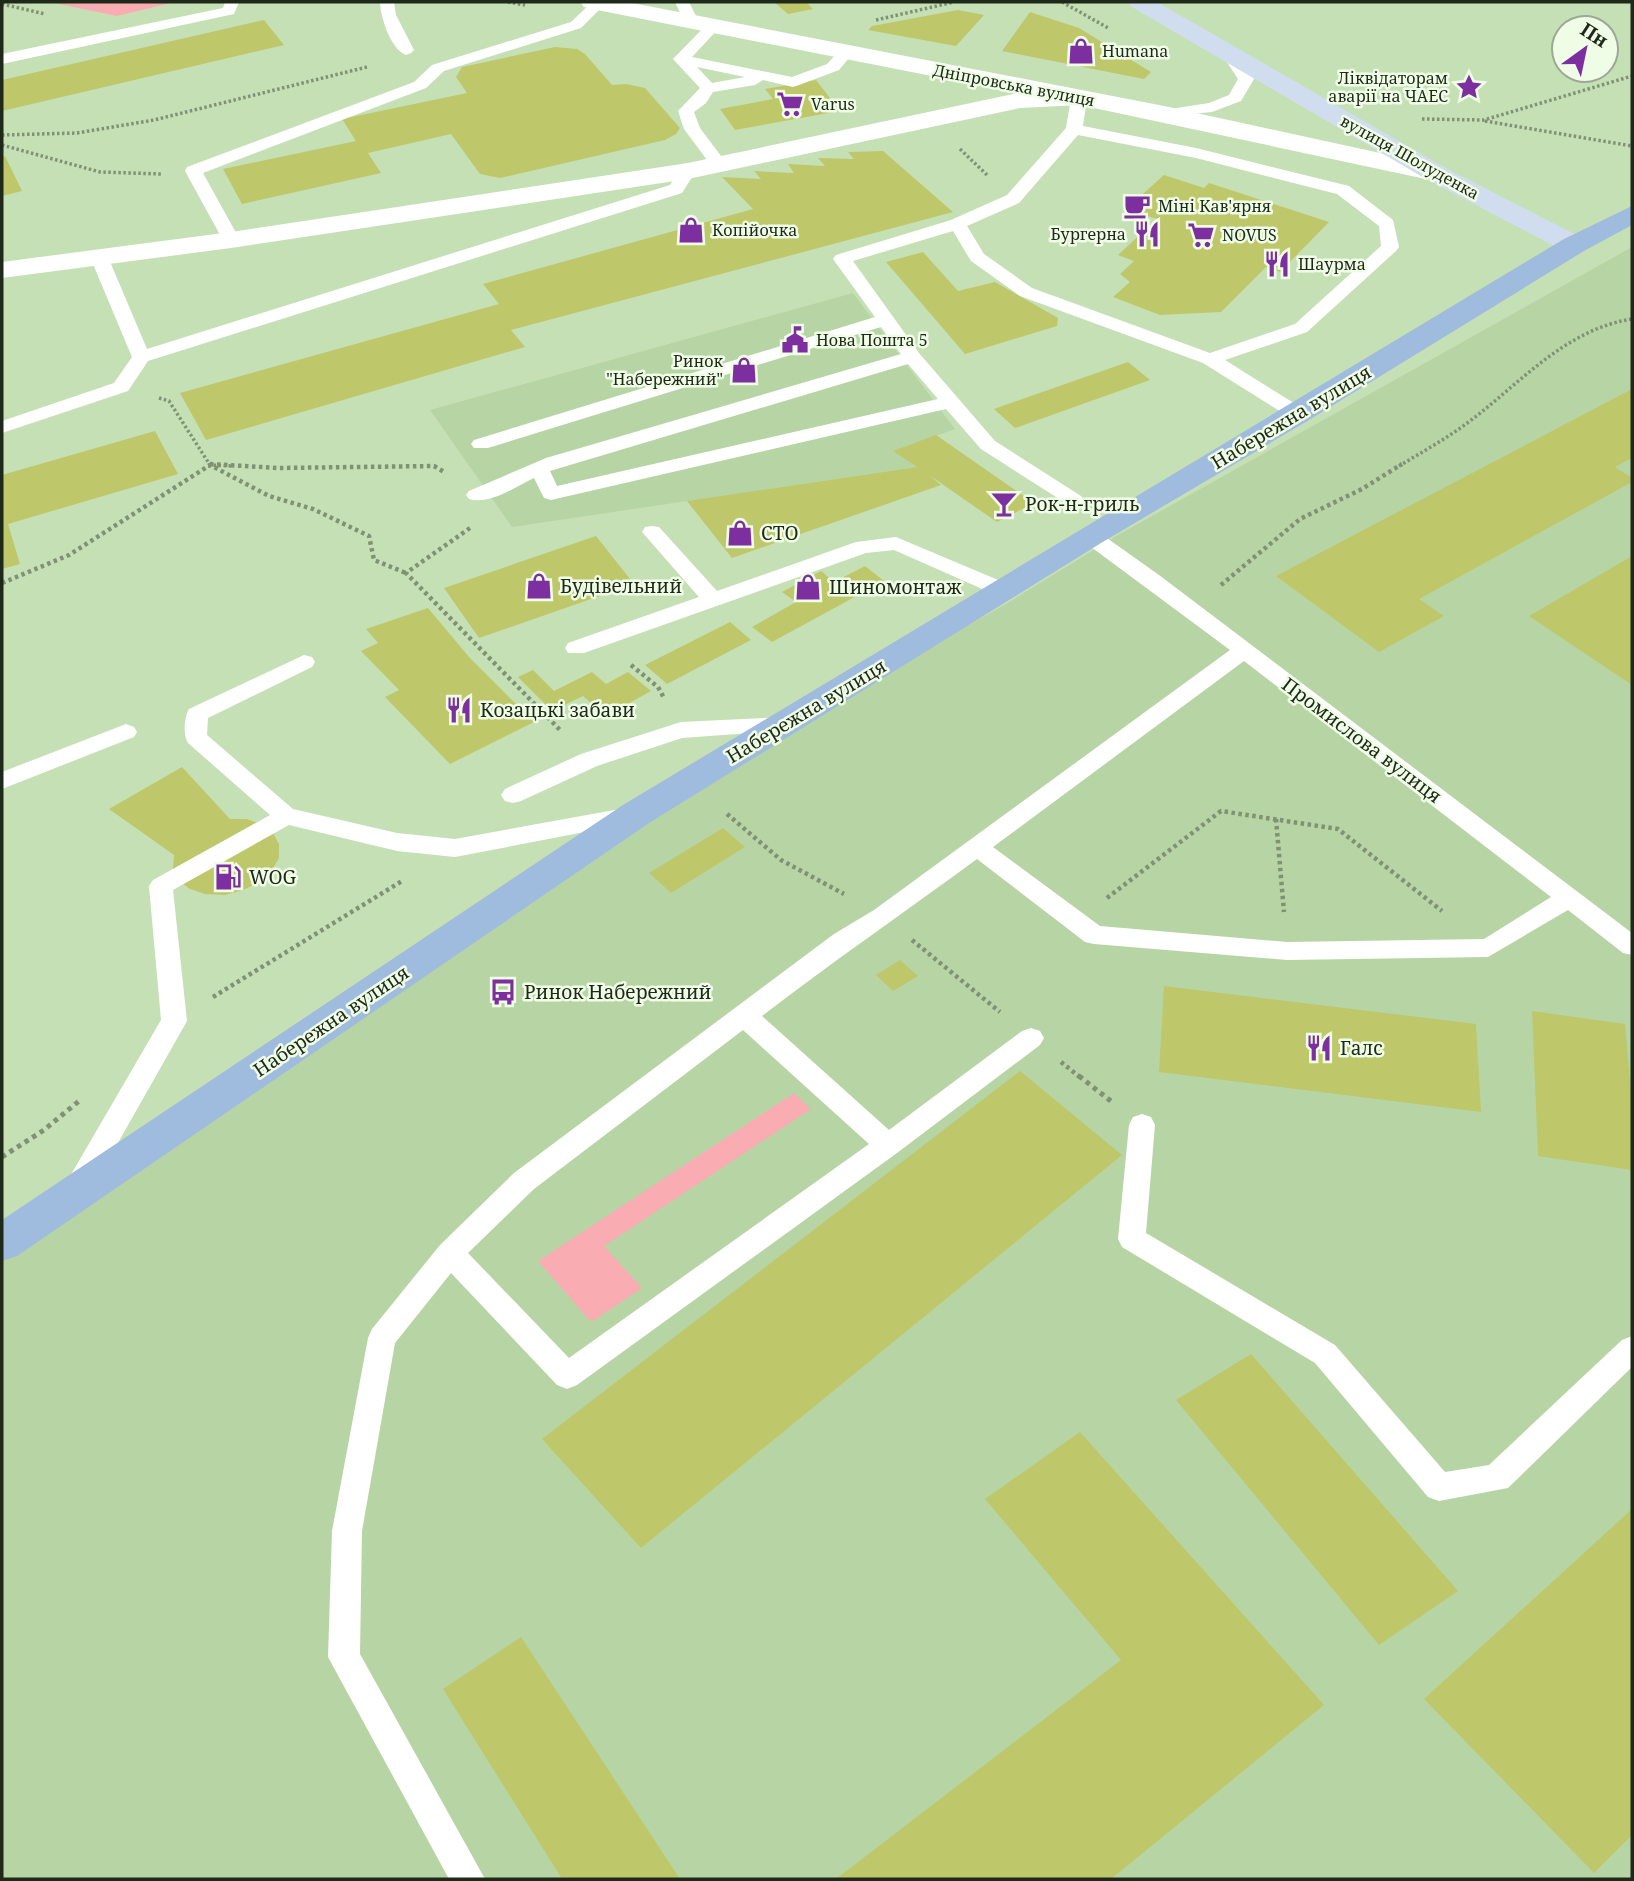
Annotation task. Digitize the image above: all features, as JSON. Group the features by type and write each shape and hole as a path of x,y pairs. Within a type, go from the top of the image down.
{"main road":[{"name":"вулиця Шолуденка","path":"1140,2 1435,173 1574,245"},
{"name":"Набережна вулиця","path":"2,1243 636,814 786,725 1090,536 1298,414 1574,245 1632,214"}],"street":[{"name":"Дніпровська вулиця","path":"595,2 695,17 846,52 1164,114 1435,173"},
{"path":"2,270 231,240 688,171 1020,100 1080,98"}],"lane":[{"path":"2,59 229,11 232,2"},
{"path":"387,2 388,15 406,50"},
{"path":"231,240 193,171 420,85 438,68 576,25 595,2"},
{"path":"681,59 695,17"},
{"path":"681,59 793,82 833,66 846,52"},
{"path":"1164,114 1212,107 1235,97 1246,79 1229,53"},
{"path":"681,59 708,88"},
{"path":"719,164 692,130 687,111 700,100 708,88 770,77"},
{"path":"1073,500 988,445 912,357 842,259 957,224 1013,199 1074,129 1080,98"},
{"path":"1074,129 1196,153 1343,190 1387,224 1390,247 1301,328 1210,359"},
{"path":"2,427 121,387 141,357 676,189 688,171"},
{"path":"957,224 977,257 1026,292 1210,359 1298,414"},
{"path":"99,257 141,357"},
{"path":"481,444 885,320"},
{"path":"475,495 488,492 553,462 912,357"},
{"path":"539,469 551,494 951,402"},
{"path":"652,532 714,601"},
{"name":"Промислова вулиця","path":"1090,536 1632,946"},
{"path":"576,648 863,547 896,544 1003,590"},
{"path":"468,1879 344,1657 346,1531 382,1338 450,1254 524,1181 843,941 883,916 1244,651"},
{"path":"304,662 197,714 196,738 286,816 397,842 455,848 636,814"},
{"path":"513,795 589,760 681,730 786,725"},
{"path":"2,781 126,732"},
{"path":"73,1197 174,1021 161,886 286,816"},
{"path":"977,846 1094,935 1287,951 1488,948 1569,898"},
{"path":"745,1016 888,1145"},
{"path":"450,1254 567,1376 888,1145 1031,1038"},
{"path":"1142,1125 1132,1239 1325,1354 1438,1487 1497,1478 1632,1349"}],"path":[{"path":"876,20 954,2"},
{"path":"2,135 77,133 153,120 355,68 397,64 438,68"},
{"path":"1484,120 1632,76"},
{"path":"1416,118 1428,121 1484,120 1632,146"},
{"path":"2,145 74,167 141,177 193,171"},
{"path":"960,149 969,158"},
{"path":"1191,610 1300,519 1362,489 1460,428 1551,354 1587,334 1619,321 1632,319"},
{"path":"121,387 169,401 210,464 270,496 313,509 369,536 374,561 407,573 589,760"},
{"path":"2,583 69,555 210,464 278,468 434,466 469,485 487,515 443,550 407,573"},
{"path":"599,640 658,687 681,730"},
{"path":"1076,922 1221,811 1338,829 1488,948"},
{"path":"727,814 781,860 883,916 1142,1125"},
{"path":"1276,819 1287,951"},
{"path":"174,1021 455,848"},
{"path":"2,1157 44,1130 84,1096"}],"shaded area":[{"path":"49,2 175,2 117,16"},
{"path":"1632,247 1632,1879 2,1879 2,1242 724,762 1006,604 1118,535"},
{"name":"Ринок \"Набережний\"","path":"853,293 955,429 894,451 917,467 512,527 430,410"},
{"path":"794,1093 811,1109 604,1246 642,1288 591,1322 538,1261"}],"building":[{"path":"774,2 806,2 813,9 788,14"},
{"path":"958,10 984,15 956,46 868,30 872,26"},
{"path":"1030,12 1079,28 1151,72 1144,79 1002,51"},
{"path":"264,20 284,45 2,111 2,80"},
{"path":"555,47 577,49 585,54 612,85 626,84 645,88 680,128 676,134 665,140 500,178 480,174 451,134 368,153 381,173 242,204 223,169 356,141 342,119 467,93 456,77 462,67"},
{"name":"Varus","path":"816,80 840,111 735,130 720,109 773,99 765,89"},
{"path":"883,151 953,212 511,330 525,347 206,440 180,393 499,304 483,284 753,209 722,177 761,179 754,171 794,173 788,164 825,166 818,158 854,159 848,152"},
{"path":"5,156 22,191 2,196 2,157"},
{"path":"1164,175 1204,188 1209,183 1329,222 1280,272 1266,267 1221,312 1160,315 1113,297 1130,282 1120,274 1134,261 1118,255 1157,219 1126,209"},
{"path":"923,252 958,291 995,282 1058,318 1057,326 965,354 886,262"},
{"path":"1128,362 1150,380 1015,428 994,409"},
{"path":"1632,389 1632,458 1615,467 1632,478 1632,482 1419,599 1444,616 1379,652 1276,576"},
{"path":"155,431 178,474 8,524 20,564 2,569 2,475"},
{"path":"936,435 1034,503 997,522 929,475 941,485 732,558 687,501 917,467 893,451"},
{"name":"Будівельний","path":"596,536 634,584 479,638 444,588"},
{"path":"1632,556 1632,685 1529,616"},
{"path":"865,566 884,581 772,642 752,627 796,602 782,592 821,571 834,582"},
{"name":"Козацькі забави","path":"428,608 469,657 534,722 450,764 385,697 399,690 361,651 378,643 366,629"},
{"path":"730,622 751,640 667,684 645,665"},
{"path":"533,670 554,691 592,672 606,684 628,672 651,691 606,716 583,696 552,711 518,677"},
{"path":"182,767 230,819 247,819 263,825 273,833 279,844 279,858 260,882 225,895 205,894 190,889 178,880 173,868 174,855 109,809"},
{"path":"723,828 745,847 671,893 649,873"},
{"path":"900,960 918,976 893,991 876,975"},
{"name":"Галс","path":"1164,986 1476,1024 1481,1112 1159,1072"},
{"path":"1532,1011 1625,1024 1632,1104 1632,1170 1538,1156"},
{"path":"1020,1071 1122,1155 641,1548 542,1439"},
{"path":"1251,1354 1458,1591 1379,1645 1176,1400"},
{"path":"1080,1432 1324,1705 1111,1879 836,1879 1121,1660 985,1499"},
{"path":"1632,1509 1632,1835 1594,1873 1424,1699"},
{"path":"521,1637 680,1879 562,1879 443,1689"}],"place":[{"name":"Humana","path":"1081,51"},
{"name":"Ліквідаторам аварії на ЧАЕС","path":"1469,87"},
{"name":"Varus","path":"790,104"},
{"name":"Міні Кав'ярня","path":"1137,206"},
{"name":"Копійочка","path":"691,230"},
{"name":"Бургерна","path":"1147,234"},
{"name":"NOVUS","path":"1201,235"},
{"name":"Шаурма","path":"1277,264"},
{"name":"Нова Пошта 5","path":"795,340"},
{"name":"Ринок \"Набережний\"","path":"744,370"},
{"name":"Рок-н-гриль","path":"1004,504"},
{"name":"СТО","path":"740,533"},
{"name":"Будівельний","path":"539,586"},
{"name":"Шиномонтаж","path":"808,587"},
{"name":"Козацькі забави","path":"459,710"},
{"name":"WOG","path":"228,877"},
{"name":"Ринок Набережний","path":"503,992"},
{"name":"Галс","path":"1319,1048"}]}
